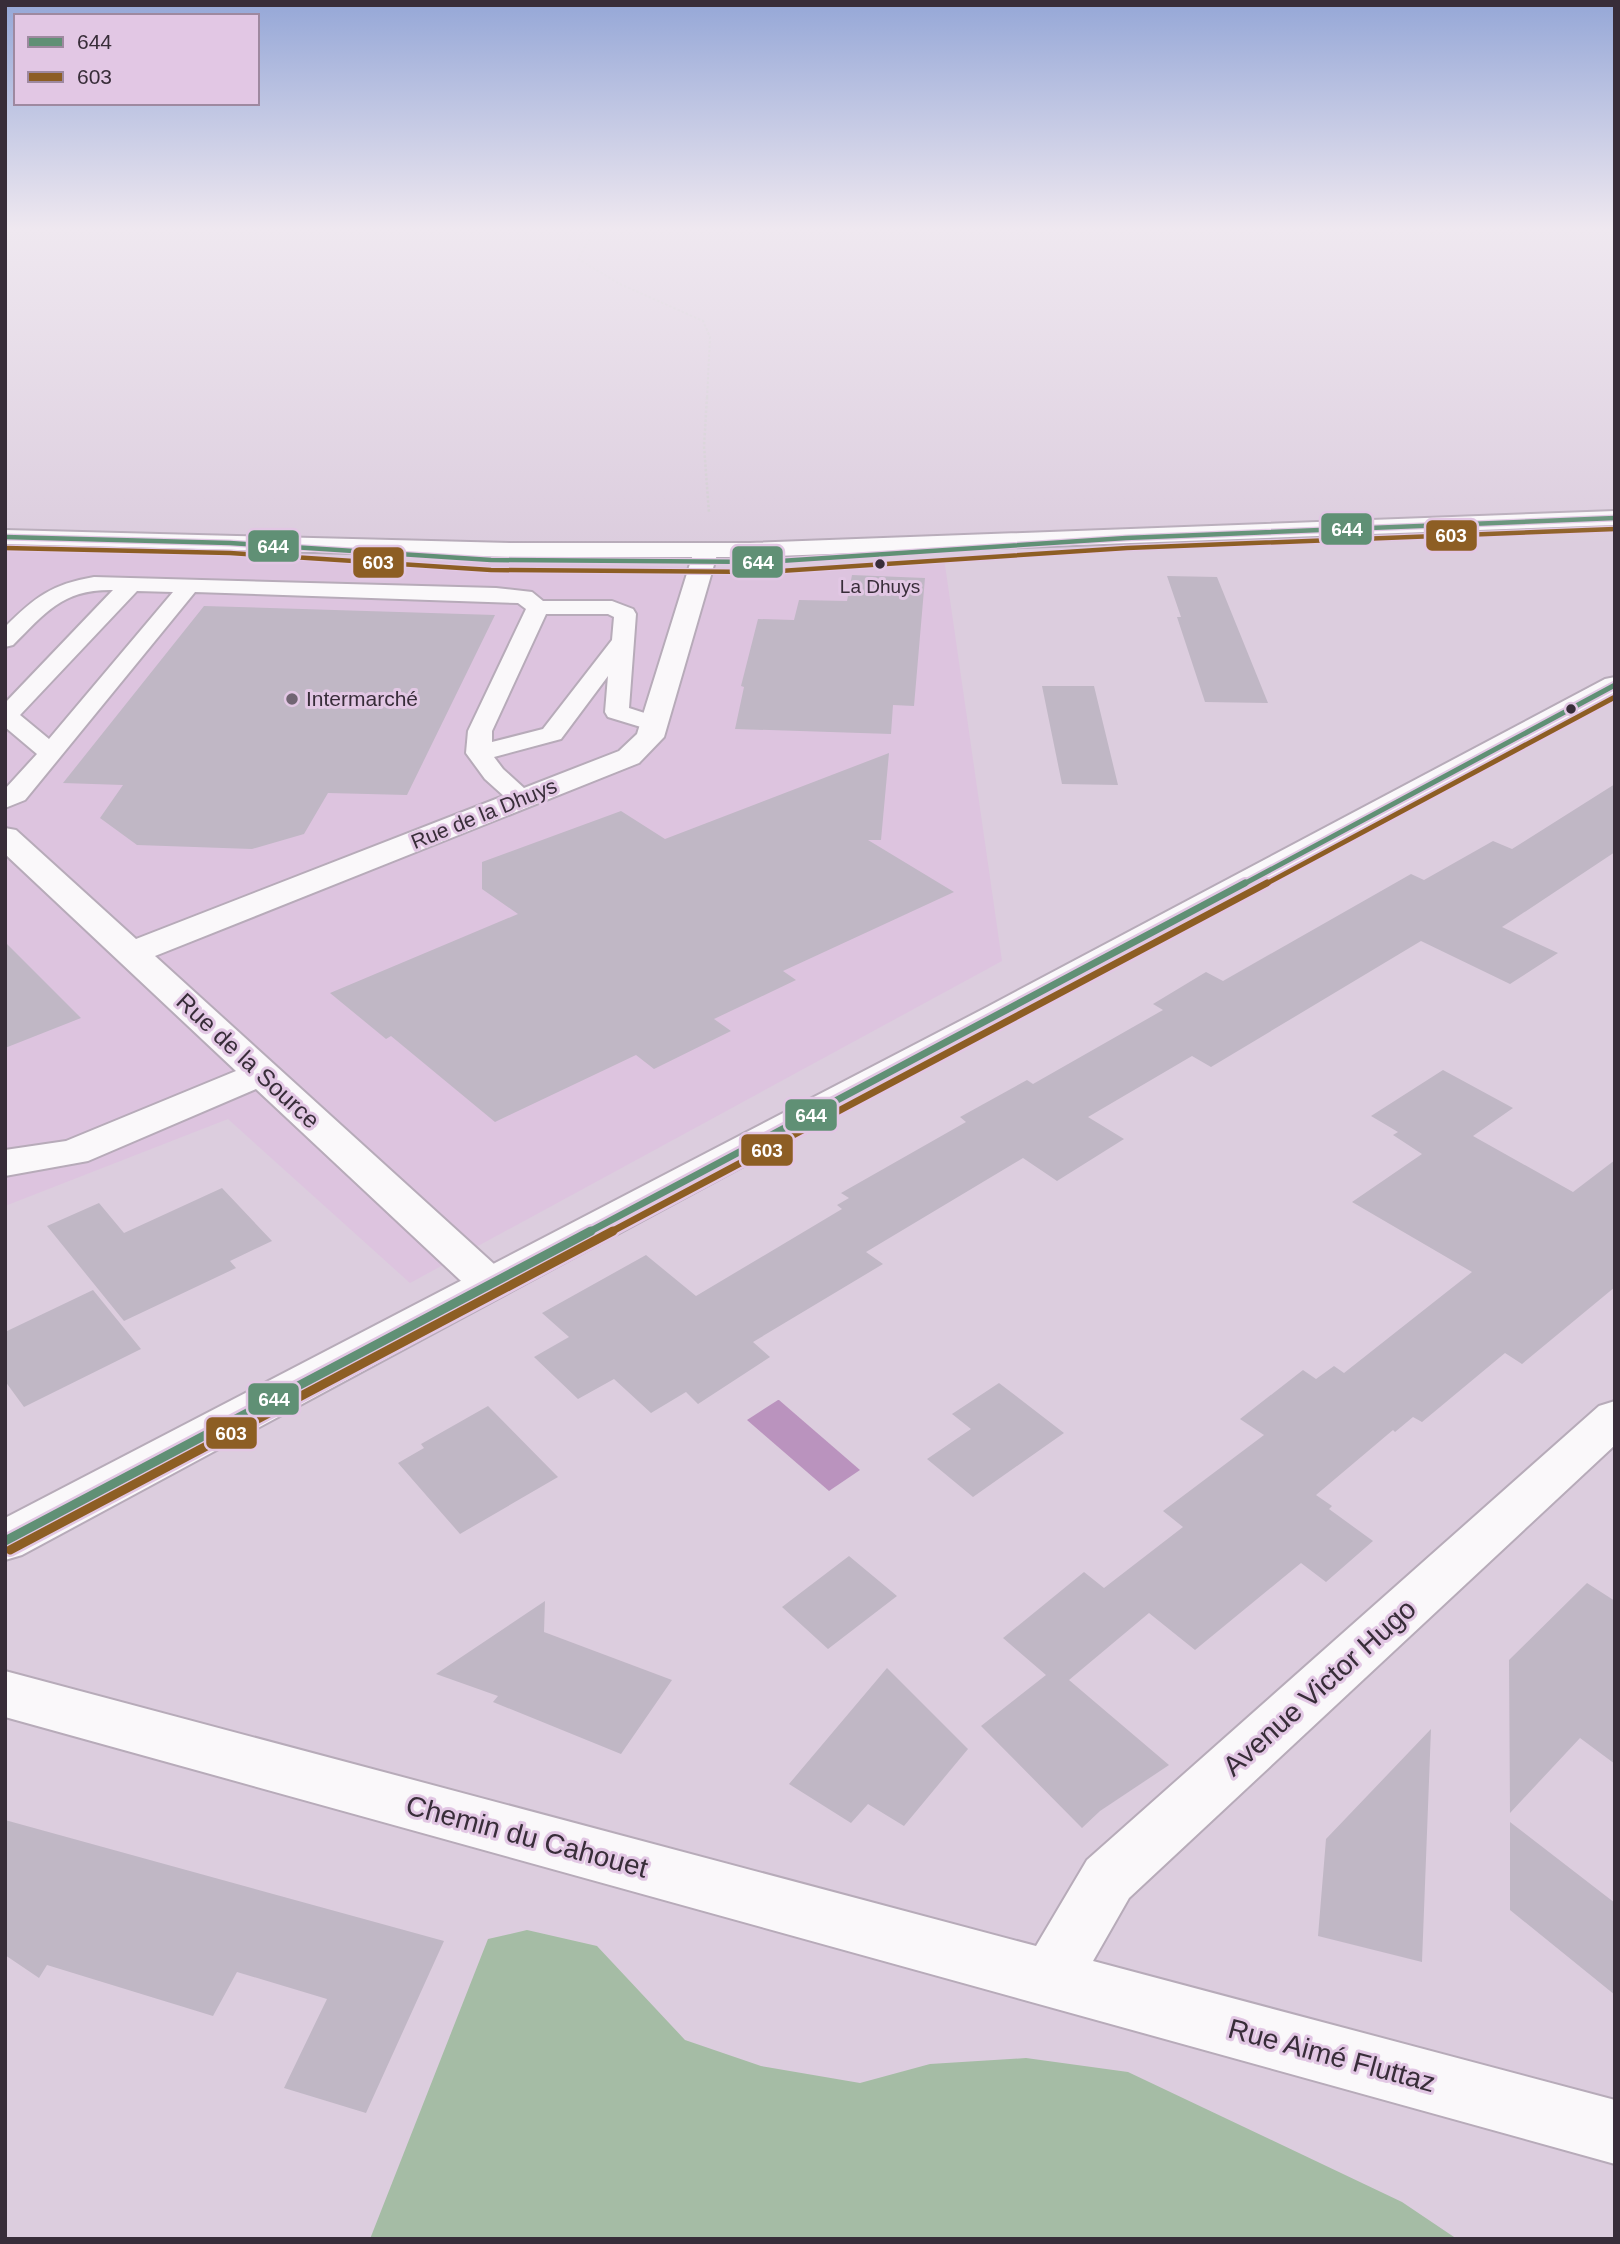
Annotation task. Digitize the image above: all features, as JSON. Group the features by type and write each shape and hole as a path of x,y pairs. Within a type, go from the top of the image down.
{"street":[{"path":"704,556 768,549 949,547 1615,518"},
{"path":"5,537 230,544 491,560 704,556 807,560 949,547"},
{"name":"Rue de la Dhuys","path":"132,953 629,757 650,737 704,556"},
{"path":"5,1541 1000,1015 1615,685"},
{"name":"Rue de la Source","path":"5,837 491,1284"},
{"path":"5,1164 15,1160 74,1152 261,1074"},
{"name":"Avenue Victor Hugo","path":"1050,1978 1108,1879 1615,1418"},
{"name":"Chemin du Cahouet","path":"5,1694 1050,1978"},
{"name":"Rue Aimé Fluttaz","path":"1050,1978 1615,2132"}],"lane":[{"path":"51,753 6,715 131,584"},
{"path":"5,640 53,593 71,586 190,585 496,594 524,597 538,607 612,608 625,614 617,712 654,724"},
{"path":"5,800 16,794 190,585"},
{"path":"523,799 494,774 479,753 480,731 538,607"},
{"path":"479,753 552,734 622,642"}],"path":[{"path":"709,336 704,446 709,515 768,549"}],"shaded area":[{"path":"5,551 781,569 944,558 1002,961 410,1283 228,1119 5,1206"},
{"path":"778,1400 860,1470 829,1491 747,1420"}],"green space":[{"path":"527,1930 597,1946 685,2040 761,2066 860,2083 930,2064 1026,2058 1128,2072 1402,2202 1457,2239 370,2239 488,1939"}],"building":[{"path":"852,575 925,578 914,706 893,705 891,734 735,729 744,687 741,686 758,619 794,620 799,600 847,601"},
{"path":"1167,576 1217,577 1268,703 1205,702 1177,617 1181,617"},
{"name":"Intermarché","path":"204,606 495,615 407,795 328,793 304,834 252,849 137,845 100,818 123,785 63,783"},
{"path":"1042,686 1094,686 1118,785 1062,784"},
{"path":"889,753 881,840 868,840 954,892 783,971 796,980 714,1019 731,1031 654,1069 636,1055 495,1122 391,1036 386,1039 330,993 518,914 482,889 482,862 621,811 665,839"},
{"path":"1615,784 1615,852 1502,927 1558,953 1510,984 1421,941 1211,1067 1192,1056 1088,1117 1124,1139 1057,1181 1023,1158 866,1252 883,1264 753,1342 770,1357 698,1404 686,1392 651,1413 614,1379 578,1399 534,1357 569,1337 542,1313 646,1255 696,1296 842,1209 837,1205 849,1198 841,1193 966,1122 960,1117 1027,1080 1033,1084 1163,1010 1153,1004 1206,972 1223,981 1411,874 1424,880 1493,841 1512,849"},
{"path":"5,942 81,1018 5,1048"},
{"path":"1443,1070 1513,1108 1473,1136 1573,1192 1615,1160 1615,1287 1522,1364 1505,1353 1422,1422 1413,1417 1395,1432 1393,1430 1316,1495 1332,1506 1329,1509 1373,1541 1326,1582 1301,1563 1195,1650 1149,1613 1069,1680 1169,1765 1100,1811 1082,1828 981,1726 1046,1675 1003,1638 1084,1572 1104,1588 1183,1527 1163,1511 1264,1435 1240,1419 1303,1370 1316,1379 1334,1366 1344,1373 1472,1272 1352,1202 1422,1154 1393,1135 1398,1132 1371,1116"},
{"path":"222,1188 272,1241 230,1261 236,1268 124,1321 47,1226 99,1203 124,1233"},
{"path":"93,1290 141,1349 24,1407 5,1381 5,1332"},
{"path":"999,1383 1064,1433 973,1497 927,1459 971,1429 952,1414"},
{"path":"488,1406 558,1477 460,1534 398,1463 424,1448 421,1444"},
{"path":"849,1556 897,1596 828,1649 782,1607"},
{"path":"1587,1583 1615,1601 1615,1764 1580,1738 1510,1813 1509,1660"},
{"path":"545,1601 544,1632 672,1680 621,1754 493,1702 498,1696 436,1674"},
{"path":"887,1668 968,1749 904,1826 868,1804 851,1823 789,1784"},
{"path":"1431,1729 1422,1962 1318,1936 1326,1839"},
{"path":"5,1820 444,1941 366,2113 284,2088 327,1999 237,1972 213,2016 47,1965 39,1978 5,1955"},
{"path":"1510,1822 1615,1903 1615,1995 1510,1910"}],"transit line":[{"name":"644","path":"5,537 230,543 491,560 765,562 1126,538 1615,518"},
{"name":"603","path":"5,548 230,553 491,570 765,572 1127,548 1615,529"},
{"name":"644","path":"5,1541 1000,1015 1615,685"},
{"name":"603","path":"10,1550 1005,1024 1615,697"}],"place":[{"name":"La Dhuys","path":"880,564"},
{"name":"Intermarché","path":"292,699"}]}
